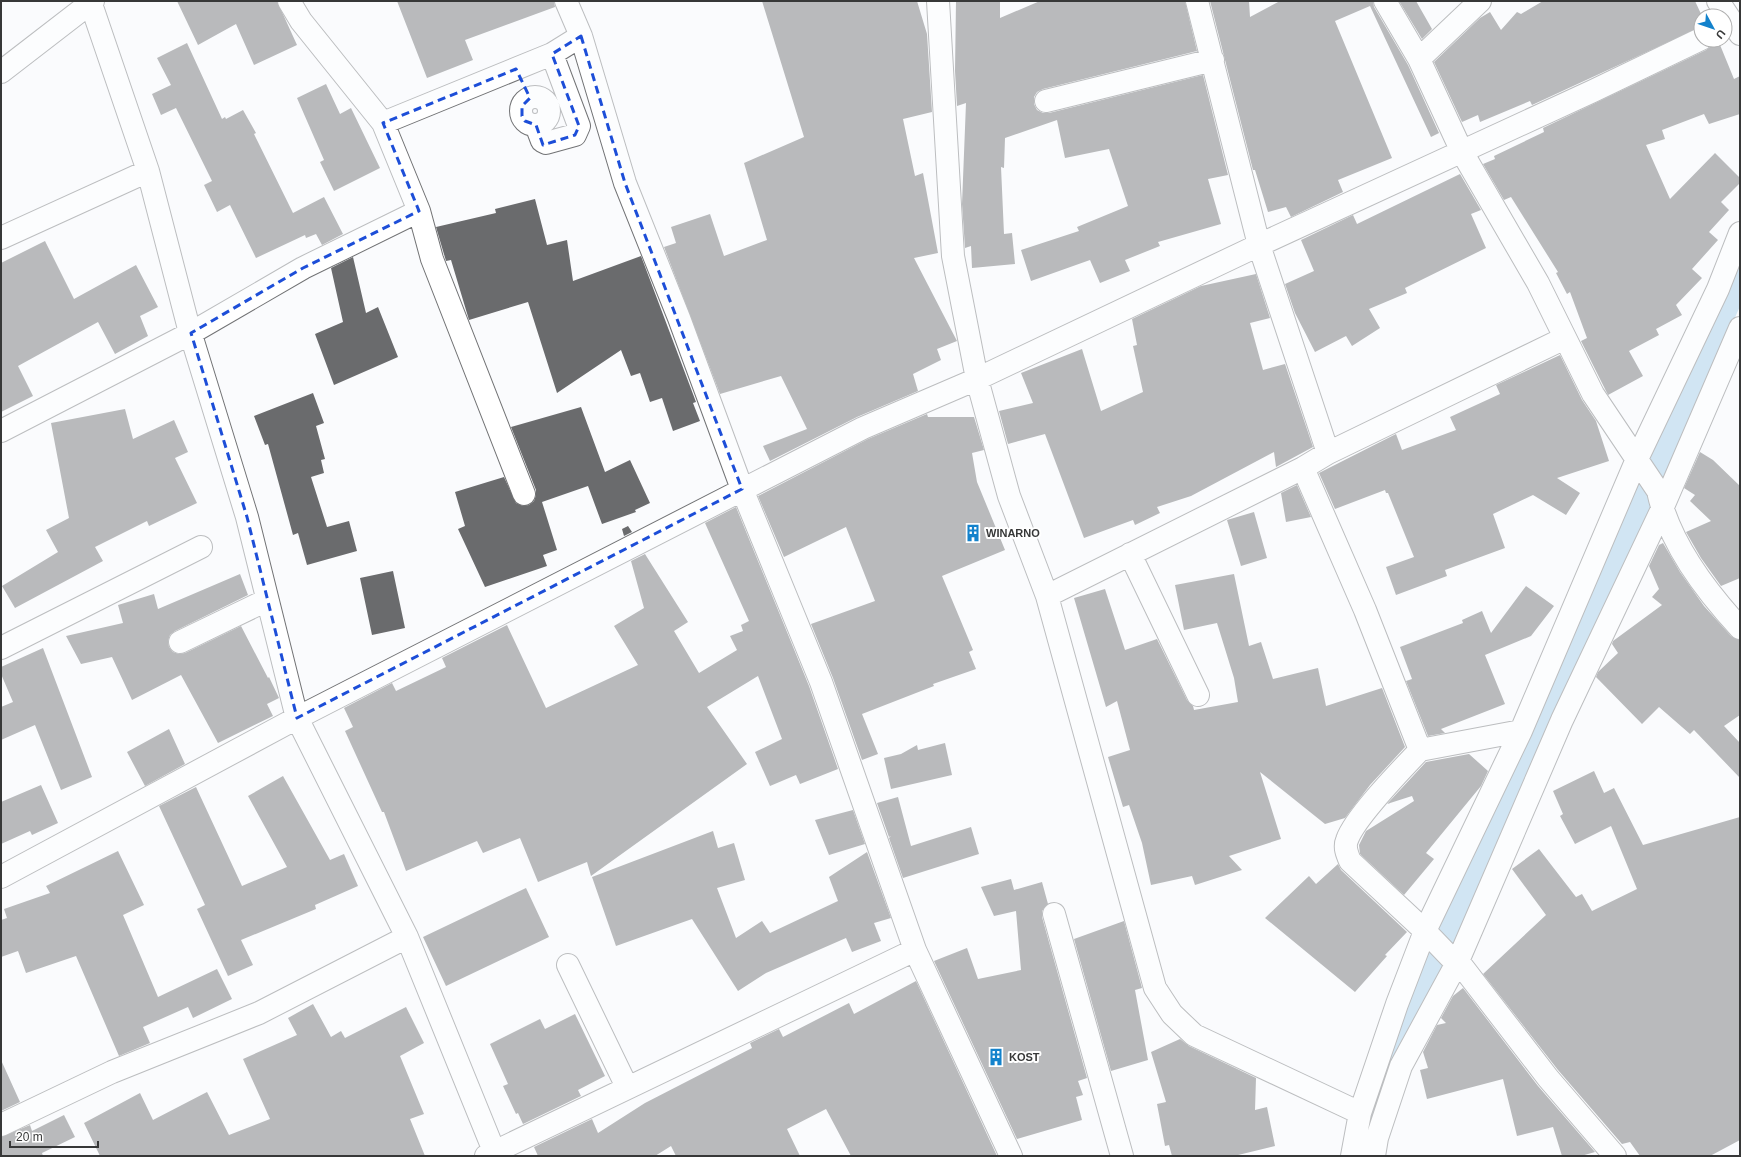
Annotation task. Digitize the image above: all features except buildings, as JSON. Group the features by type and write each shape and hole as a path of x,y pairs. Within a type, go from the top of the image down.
{"street":[{"path":"289,1 301,21 383,123 419,211 432,259 524,494"},
{"path":"566,1 581,36 625,183 679,318 742,489 821,682 915,950 1011,1156"},
{"path":"938,1 953,256 977,380 1009,496 1047,596 1155,988 1172,1014 1194,1035 1360,1113"},
{"path":"1197,1 1259,245 1328,454"},
{"path":"1385,1 1419,59 1462,152 1538,283 1592,394 1640,464 1660,500 1700,581 1740,628"},
{"path":"1419,59 1480,1"},
{"path":"1,72 91,2 148,171 188,325 247,517 297,718 407,937 492,1155 627,1087 915,950"},
{"path":"383,123 552,54 581,36"},
{"path":"1,877 297,718 862,428 977,380 1259,245 1462,152 1693,43"},
{"path":"516,69 538,110 542,141 546,143 575,134 579,126 552,54"},
{"path":"1046,102 1213,60"},
{"path":"538,110 568,96"},
{"path":"1,238 148,171"},
{"path":"1,431 191,333 303,268 419,211"},
{"path":"1352,1156 1360,1113 1397,1004 1718,290 1740,233"},
{"path":"1374,1156 1377,1138 1400,1066 1454,959 1660,500 1740,328"},
{"path":"1047,596 1304,468 1328,454 1565,338"},
{"path":"1304,468 1365,610 1420,750"},
{"path":"1,648 201,547"},
{"path":"1130,554 1198,695"},
{"path":"180,642 267,600"},
{"path":"1521,731 1420,750 1393,778 1361,817 1348,837 1346,848 1350,861 1454,959 1548,1078 1615,1156"},
{"path":"1054,914 1122,1156"},
{"path":"1,1124 112,1072 259,1013 407,937"},
{"path":"568,965 627,1087"}],"highlighted area":[{"path":"581,36 625,183 742,489 297,718 247,517 191,333 303,268 419,211 383,123 516,69 530,98 522,106 522,116 525,121 536,125 543,145 575,135 579,126 552,54"}],"waterway":[{"path":"1379,1118 1388,1063 1423,975 1471,873 1740,268"}],"place":[{"name":"WINARNO","path":"973,533"},
{"name":"KOST","path":"996,1057"}]}
